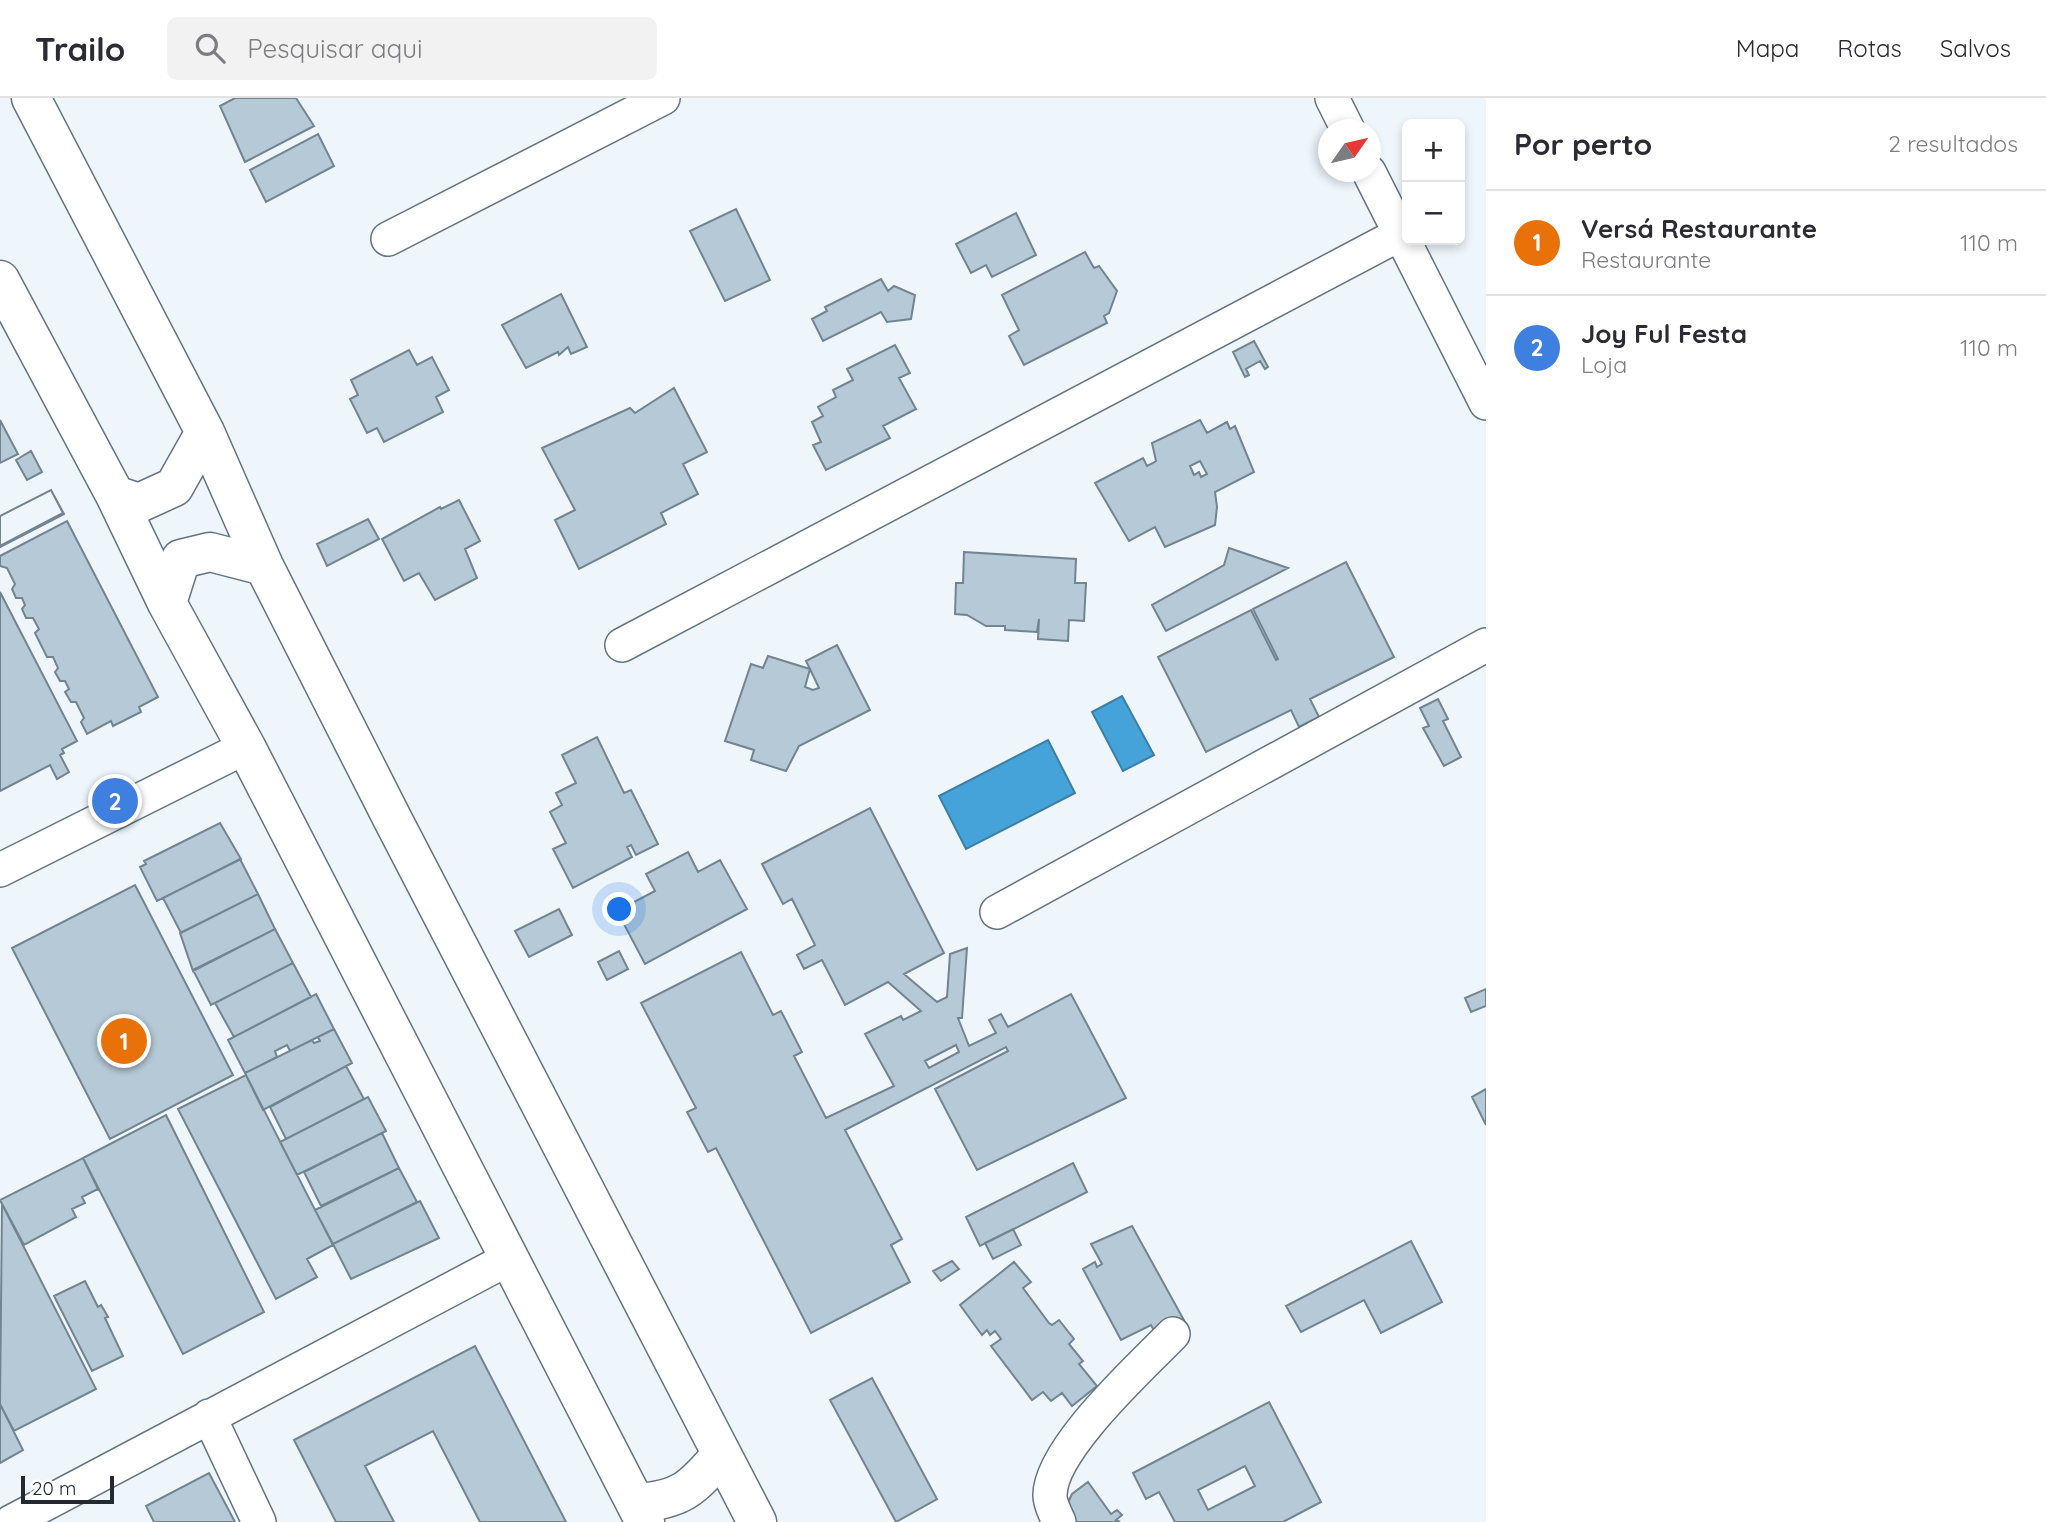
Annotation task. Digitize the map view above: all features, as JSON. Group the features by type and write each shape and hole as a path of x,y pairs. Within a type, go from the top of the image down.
{"main road":[{"path":"31,98 205,432 264,566 757,1522"},
{"path":"0,280 115,495 167,603 246,747 641,1512 676,1497 700,1480 721,1455"},
{"path":"115,495 139,503 174,487 205,432"},
{"path":"167,603 181,559 210,552 264,566"}],"street":[{"path":"388,239 663,98"},
{"path":"1332,98 1342,119"},
{"path":"1374,182 1486,403"},
{"path":"622,645 1400,234"},
{"path":"998,912 1486,645"},
{"path":"0,870 246,747"},
{"path":"11,1522 510,1258"},
{"path":"1059,1522 1050,1497 1054,1475 1071,1445 1116,1392 1173,1334"},
{"path":"209,1416 259,1522"}],"water":[{"path":"1122,696 1154,755 1123,771 1092,712"},
{"path":"1048,740 1075,793 966,849 939,796"}],"building":[{"path":"235,98 296,98 314,126 245,162 220,106"},
{"path":"318,134 334,166 266,202 250,170"},
{"path":"736,209 770,280 725,301 690,231"},
{"path":"1016,213 1036,255 992,277 986,265 971,273 956,244"},
{"path":"1085,252 1094,268 1099,266 1117,291 1109,313 1104,316 1107,323 1024,365 1009,336 1019,330 1002,295"},
{"path":"881,279 888,291 894,286 915,295 911,319 887,322 881,312 823,341 812,319 827,311 825,307"},
{"path":"561,294 587,347 571,354 568,347 559,355 558,352 526,368 502,325"},
{"path":"1254,341 1268,367 1265,369 1260,361 1246,369 1249,375 1245,377 1233,352"},
{"path":"895,345 910,373 899,378 916,409 883,426 890,438 826,470 813,445 821,442 812,422 823,416 818,407 836,397 833,390 853,380 847,369"},
{"path":"409,350 417,365 432,357 449,390 436,397 443,412 384,442 377,428 367,433 350,399 358,395 351,380"},
{"path":"674,388 707,452 683,464 698,494 661,513 666,524 579,569 555,520 575,510 542,448 630,408 635,413"},
{"path":"0,420 18,454 0,463"},
{"path":"1200,420 1207,433 1227,422 1230,429 1235,426 1254,472 1215,492 1215,525 1165,547 1155,527 1129,541 1095,483 1143,458 1147,466 1156,461 1152,443","holes":["1200,461 1207,474 1201,477 1199,472 1194,475 1190,466"]},
{"path":"31,451 42,472 27,480 16,460"},
{"path":"51,490 64,514 0,547 0,516"},
{"path":"51,490 63,513 0,546 0,516"},
{"path":"459,500 480,541 465,549 477,578 435,600 419,573 404,581 382,539 440,507 441,509"},
{"path":"368,519 379,539 327,566 317,544"},
{"path":"67,521 158,697 139,707 141,712 113,726 111,721 87,734 81,722 84,718 76,702 71,702 65,692 69,689 65,681 60,681 55,672 58,668 53,657 47,657 35,633 39,629 33,618 26,618 22,609 25,605 22,598 16,598 12,589 15,584 7,568 0,566 0,556"},
{"path":"1229,548 1288,568 1166,631 1152,605 1224,565"},
{"path":"964,552 1076,559 1075,583 1086,583 1084,621 1069,620 1068,641 1038,639 1039,619 1037,632 1005,630 1005,626 986,626 967,615 955,614 956,583 963,583"},
{"path":"1346,562 1394,657 1310,699 1319,717 1299,727 1291,710 1206,752 1158,657 1251,610 1276,660 1278,659 1253,609"},
{"path":"0,592 77,741 62,749 64,753 60,755 69,772 57,779 50,765 0,791"},
{"path":"837,645 870,710 799,746 786,771 751,760 754,750 725,741 751,664 763,668 768,656 810,669 806,661","holes":["810,669 819,688 813,690 805,687"]},
{"path":"1438,699 1448,719 1443,721 1461,757 1444,766 1423,728 1429,726 1420,708"},
{"path":"597,737 624,793 631,790 658,844 636,855 631,845 627,847 632,857 573,888 553,849 566,843 550,812 562,805 556,793 576,783 562,755"},
{"path":"870,808 944,953 904,974 937,1002 947,997 950,954 967,948 962,1018 958,1018 969,1046 996,1033 989,1020 1001,1014 1008,1027 1071,994 1126,1098 977,1170 935,1089 1008,1051 1006,1047 845,1130 902,1239 891,1245 910,1282 811,1333 716,1148 708,1152 687,1112 696,1108 641,1003 741,952 773,1015 781,1011 802,1052 794,1056 826,1118 894,1086 865,1034 901,1016 903,1020 921,1011 888,982 845,1005 822,960 804,969 797,955 815,945 792,899 783,904 762,864","holes":["956,1045 959,1052 929,1068 925,1061"]},
{"path":"220,823 241,859 157,901 140,867 146,864 144,861"},
{"path":"688,852 698,872 720,860 747,909 645,964 617,911 655,891 646,874"},
{"path":"240,859 258,894 181,933 163,898"},
{"path":"135,885 233,1075 110,1139 12,948"},
{"path":"258,894 275,929 193,971 180,933"},
{"path":"559,909 572,935 529,957 515,931"},
{"path":"275,929 293,963 211,1005 193,970"},
{"path":"619,951 628,969 607,980 598,962"},
{"path":"293,963 311,997 234,1037 215,1003"},
{"path":"1486,989 1486,1006 1471,1012 1465,998"},
{"path":"316,994 334,1029 290,1051 287,1045 275,1051 277,1057 245,1073 228,1040"},
{"path":"334,1029 352,1063 263,1110 245,1073 312,1040 314,1043 320,1041 318,1037"},
{"path":"346,1066 364,1099 286,1139 270,1107"},
{"path":"246,1075 333,1245 307,1259 317,1277 276,1299 178,1109"},
{"path":"1486,1089 1486,1125 1472,1097"},
{"path":"368,1097 386,1131 297,1175 280,1142"},
{"path":"166,1115 264,1312 183,1354 83,1158"},
{"path":"382,1133 399,1168 321,1206 304,1172"},
{"path":"83,1158 98,1189 82,1197 85,1203 72,1209 76,1217 24,1245 0,1200"},
{"path":"1073,1163 1087,1192 980,1246 966,1217"},
{"path":"399,1168 417,1202 333,1244 315,1210"},
{"path":"420,1201 439,1238 351,1279 333,1244"},
{"path":"2,1204 96,1389 14,1431 0,1404"},
{"path":"1132,1226 1185,1322 1157,1336 1151,1325 1121,1340 1083,1269 1095,1262 1097,1267 1102,1264 1091,1244"},
{"path":"1013,1229 1021,1245 993,1259 985,1243"},
{"path":"1411,1241 1442,1302 1381,1333 1364,1300 1301,1332 1286,1306"},
{"path":"952,1261 959,1269 941,1281 933,1271"},
{"path":"1014,1262 1031,1282 1023,1288 1049,1323 1052,1325 1059,1320 1074,1339 1069,1344 1083,1361 1079,1364 1097,1386 1072,1406 1062,1393 1051,1401 1043,1392 1032,1400 991,1346 1001,1339 995,1331 990,1335 987,1330 982,1335 960,1305"},
{"path":"85,1281 98,1307 101,1305 108,1317 105,1318 123,1356 92,1371 54,1296"},
{"path":"475,1346 566,1522 480,1522 433,1431 365,1466 394,1522 336,1522 294,1440"},
{"path":"872,1378 937,1499 896,1522 830,1400"},
{"path":"1269,1402 1321,1502 1283,1522 1175,1522 1159,1492 1146,1499 1133,1473","holes":["1245,1466 1255,1486 1208,1510 1198,1490"]},
{"path":"0,1404 23,1450 0,1463"},
{"path":"209,1473 235,1522 154,1522 146,1506"},
{"path":"1088,1482 1111,1514 1117,1510 1122,1515 1116,1520 1120,1522 1069,1522 1063,1513 1072,1494"}],"place":[{"name":"Joy Ful Festa","path":"115,801"},
{"name":"Versá Restaurante","path":"124,1041"}]}
